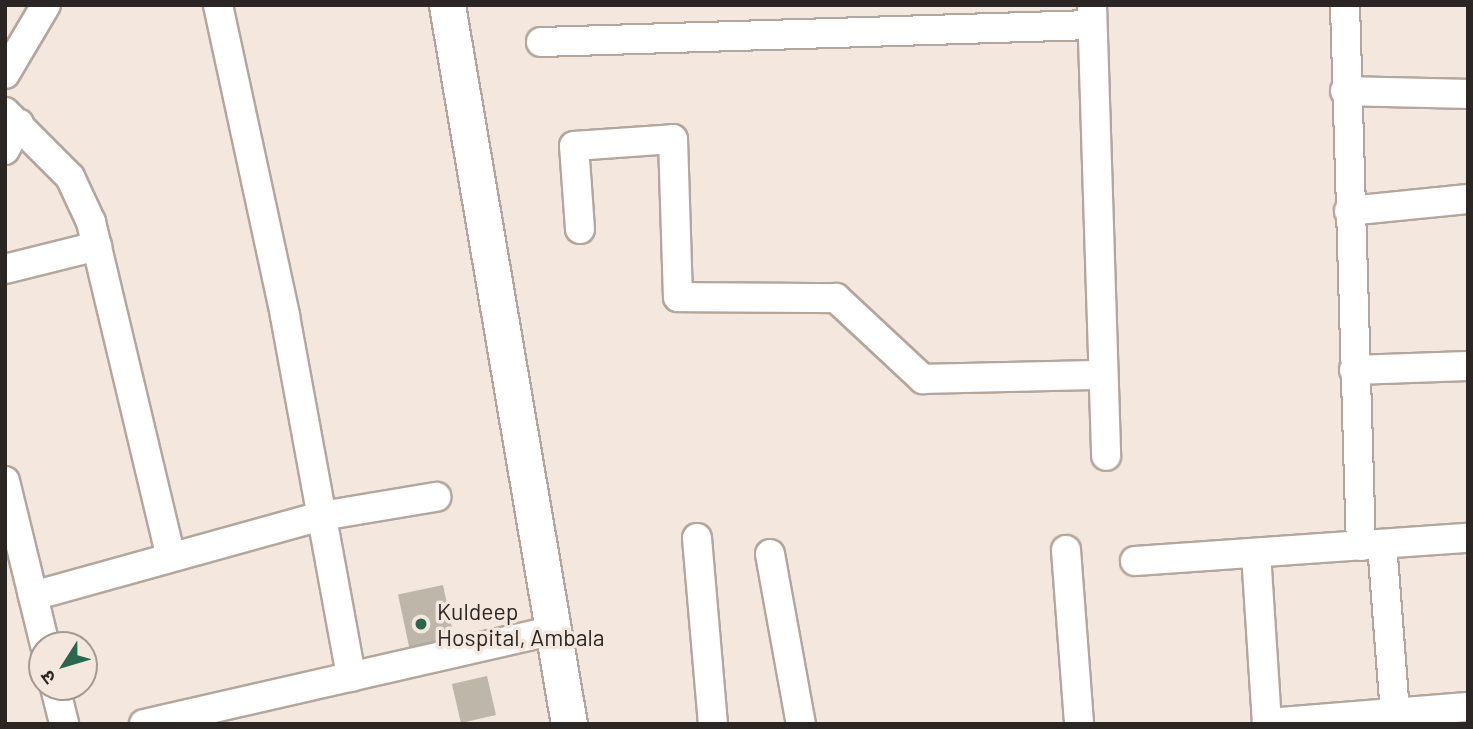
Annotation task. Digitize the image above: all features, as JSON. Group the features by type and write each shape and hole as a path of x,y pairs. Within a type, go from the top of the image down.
{"street":[{"path":"5,74 46,5"},
{"path":"218,5 322,516 351,677"},
{"path":"447,5 550,631 569,724"},
{"path":"1345,5 1345,92 1354,370 1371,545 1395,720"},
{"path":"541,43 1092,15 1106,456"},
{"path":"1345,92 1468,94"},
{"path":"12,118 70,177 97,246 170,557"},
{"path":"5,150 12,118"},
{"path":"580,229 574,146 673,139 678,298 836,298 923,379 1102,375"},
{"path":"1349,211 1468,199"},
{"path":"5,269 97,246"},
{"path":"1354,370 1468,366"},
{"path":"5,481 42,631"},
{"path":"33,596 322,516 436,497"},
{"path":"697,538 713,724"},
{"path":"1135,561 1468,538"},
{"path":"1066,550 1079,724"},
{"path":"1256,553 1267,724 1395,720 1468,707"},
{"path":"771,554 801,724"},
{"path":"156,722 550,631"},
{"path":"58,701 64,724"}],"building":[{"path":"443,585 456,646 411,655 398,595"},
{"path":"487,676 496,715 461,723 452,684"}],"place":[{"name":"Kuldeep Hospital, Ambala","path":"421,624"}]}
